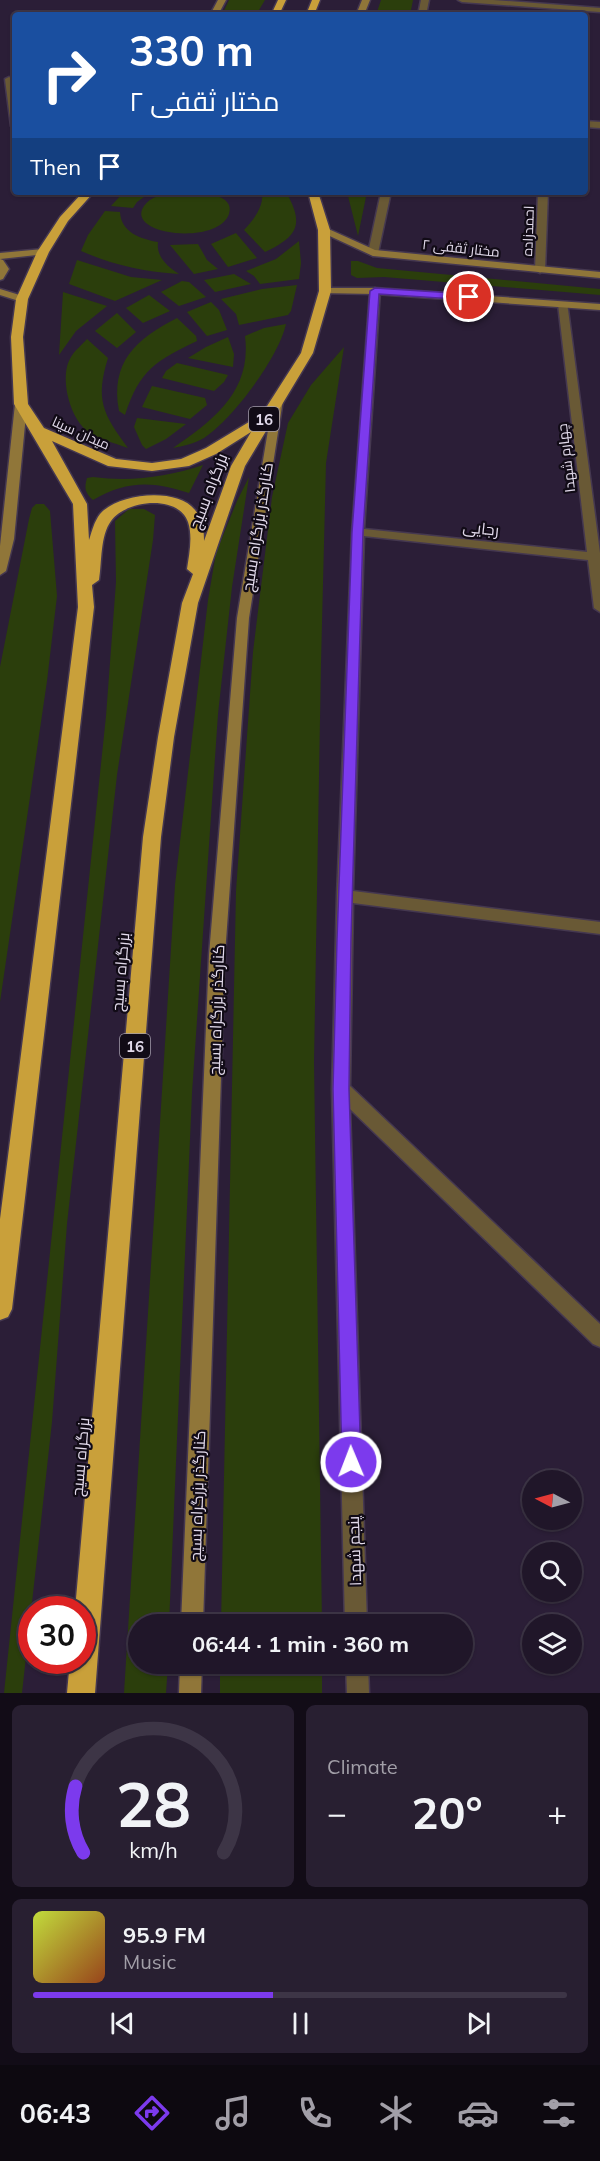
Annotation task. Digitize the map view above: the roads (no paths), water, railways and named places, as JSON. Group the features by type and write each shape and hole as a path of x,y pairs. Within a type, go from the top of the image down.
{"highway":[{"path":"21,404 17,337 22,299 43,252 64,219 86,195"},
{"name":"میدان سینا","path":"21,404 39,431 113,463 152,467 184,463 237,437 273,408 307,353 325,291 324,230 314,195"},
{"name":"بزرگراه بسیج","path":"81,1693 152,837 166,737 190,603 238,466 273,408"},
{"path":"39,431 80,504 86,607"},
{"path":"0,1309 86,607 100,532 106,518 120,505 157,500 174,503 186,509 195,521 197,547 190,603"}],"street":[{"path":"462,0 600,10"},
{"path":"8,80 12,106"},
{"path":"373,253 385,195"},
{"name":"احمدزاده","path":"540,270 543,195"},
{"name":"مختار ثقفی ۲","path":"324,230 373,253 600,274"},
{"path":"0,256 43,252"},
{"path":"0,262 4,269 0,277"},
{"path":"325,291 375,291 600,307"},
{"name":"پنجم شهدا","path":"356,1614 341,1089 345,896 358,532 375,291"},
{"path":"0,292 22,299"},
{"name":"چهارم شهدا","path":"563,304 597,557 600,608"},
{"path":"0,572 21,404"},
{"name":"کنارگذر بزرگراه بسیج","path":"192,1614 217,955 243,618 273,408"},
{"name":"رجایی","path":"358,532 597,557"},
{"path":"345,896 600,928"},
{"path":"341,1089 600,1337"},
{"path":"190,1693 191,1674"},
{"path":"357,1674 358,1693"}]}
